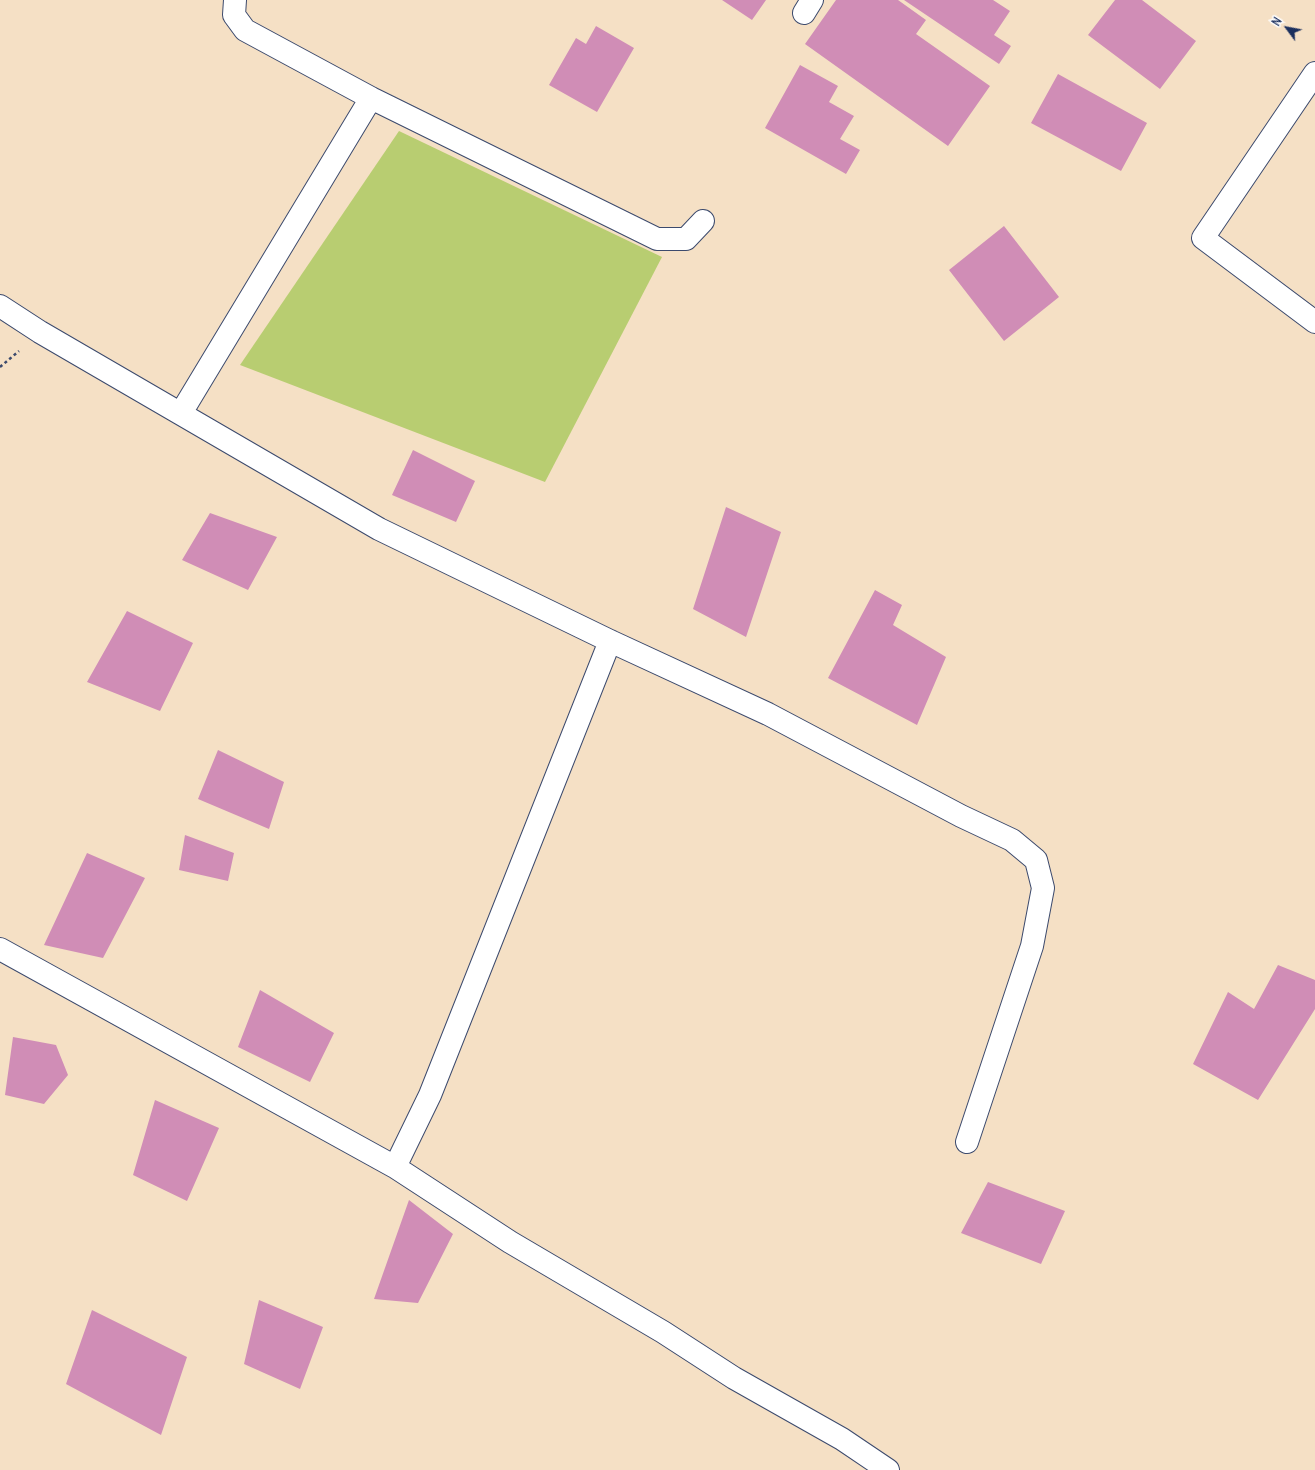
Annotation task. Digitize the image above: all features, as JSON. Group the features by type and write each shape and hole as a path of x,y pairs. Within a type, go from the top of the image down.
{"street":[{"path":"234,0 234,15 245,30 370,98 657,239 686,239 703,221"},
{"path":"1315,73 1203,238 1315,322"},
{"path":"181,413 370,98"},
{"path":"0,306 40,332 379,529 610,641 768,714 961,816 1012,840 1036,860 1043,888 1032,946 968,1142"},
{"path":"395,1167 430,1095 610,641"},
{"path":"0,949 395,1167 510,1242 663,1332 734,1378 842,1439 888,1470"}],"green space":[{"path":"399,131 662,257 545,482 240,365"}],"building":[{"path":"722,0 766,0 752,20"},
{"path":"836,0 898,0 926,20 916,34 990,86 948,146 805,44"},
{"path":"904,0 993,0 1010,11 994,35 1011,46 999,64"},
{"path":"1115,0 1142,0 1196,41 1160,89 1088,35"},
{"path":"596,26 634,48 597,112 549,85 576,38 586,44"},
{"path":"800,65 838,86 829,102 854,116 840,139 860,150 846,174 765,128"},
{"path":"1058,74 1147,123 1121,171 1031,123"},
{"path":"1004,226 1059,297 1004,341 949,270"},
{"path":"413,450 475,481 456,522 392,495"},
{"path":"726,507 781,532 746,637 693,609"},
{"path":"210,513 277,537 248,590 182,560"},
{"path":"875,590 902,605 893,625 946,657 917,725 828,678"},
{"path":"127,611 193,643 160,711 87,682"},
{"path":"218,750 284,782 269,829 198,799"},
{"path":"185,835 234,853 228,881 179,870"},
{"path":"87,853 145,878 103,958 44,945"},
{"path":"1278,965 1315,980 1315,1009 1258,1100 1193,1064 1228,992 1254,1009"},
{"path":"260,990 334,1033 310,1082 238,1047"},
{"path":"13,1037 56,1045 68,1075 44,1104 5,1095"},
{"path":"155,1100 219,1128 187,1201 133,1175"},
{"path":"988,1182 1065,1211 1041,1264 961,1233"},
{"path":"409,1200 453,1234 418,1303 374,1299"},
{"path":"259,1300 323,1327 300,1389 244,1364"},
{"path":"92,1310 187,1357 161,1435 66,1384"}]}
